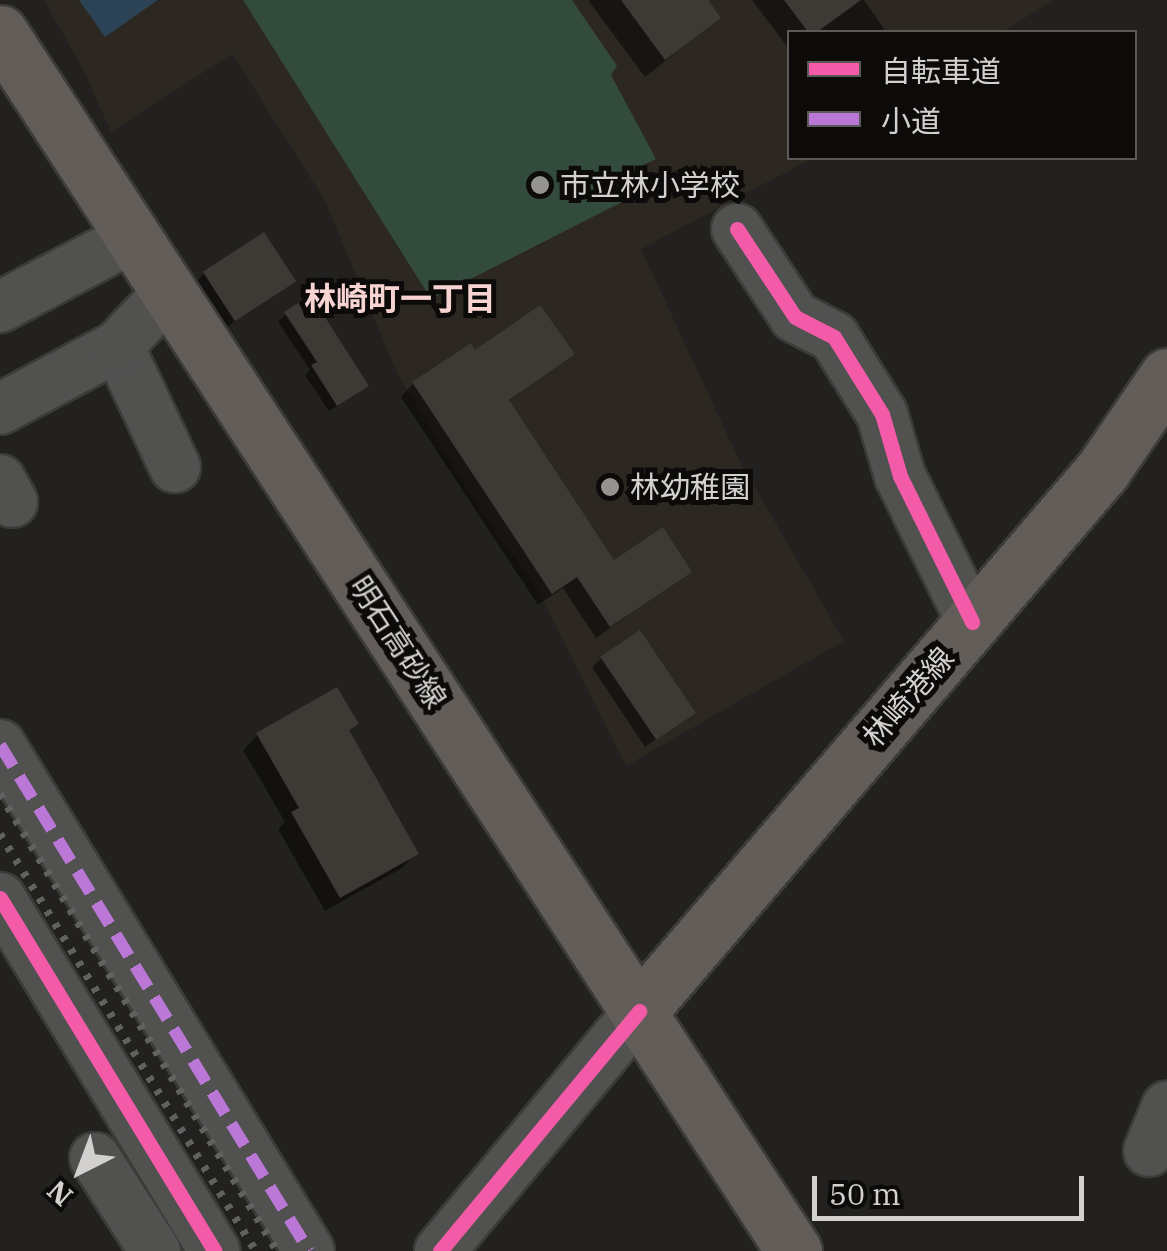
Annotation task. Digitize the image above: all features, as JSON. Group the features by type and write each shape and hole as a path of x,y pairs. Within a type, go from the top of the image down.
{"main road":[{"name":"明石高砂線","path":"0,33 794,1251"},
{"name":"林崎港線","path":"638,1010 1102,471 1167,376"}],"street":[{"path":"737,228 795,317 834,337 882,414 900,476 972,622"},
{"path":"0,307 133,236"},
{"path":"0,409 118,346 169,292"},
{"path":"118,346 175,468"},
{"path":"0,745 309,1251"},
{"path":"0,898 207,1249"},
{"path":"440,1251 638,1010"},
{"path":"95,1158 155,1251"}],"shaded area":[{"path":"44,0 1053,0 1006,30 787,30 787,160 809,160 641,249 738,458 844,641 626,766 537,588 484,516 398,375 324,199 232,54 111,132 83,69"}],"green space":[{"path":"243,0 572,0 617,66 611,75 656,159 613,179 624,201 431,299"}],"water":[{"path":"79,0 158,0 105,37"}],"building":[{"path":"621,0 708,0 721,18 665,60"},
{"path":"784,0 861,0 820,30 806,30"},
{"path":"264,232 296,281 235,321 203,272"},
{"path":"311,295 369,386 337,406 311,365 317,362 284,312"},
{"path":"540,305 575,354 509,400 614,560 663,527 692,572 610,627 577,577 552,594 412,382 471,343 475,350"},
{"path":"640,630 696,713 656,740 600,657"},
{"path":"337,687 359,724 349,730 419,854 340,898 291,812 299,808 256,733"}],"railway":[{"path":"0,794 277,1251"},
{"path":"0,834 256,1251"}],"marked path":[{"path":"0,745 309,1251"}],"cycle path":[{"path":"737,229 795,317 834,337 882,414 900,476 972,622"},
{"path":"0,898 215,1251"},
{"path":"440,1251 639,1011"}],"place":[{"name":"市立林小学校","path":"540,185"},
{"name":"林幼稚園","path":"610,487"}],"district":[{"name":"林崎町一丁目","path":"400,298"}]}
